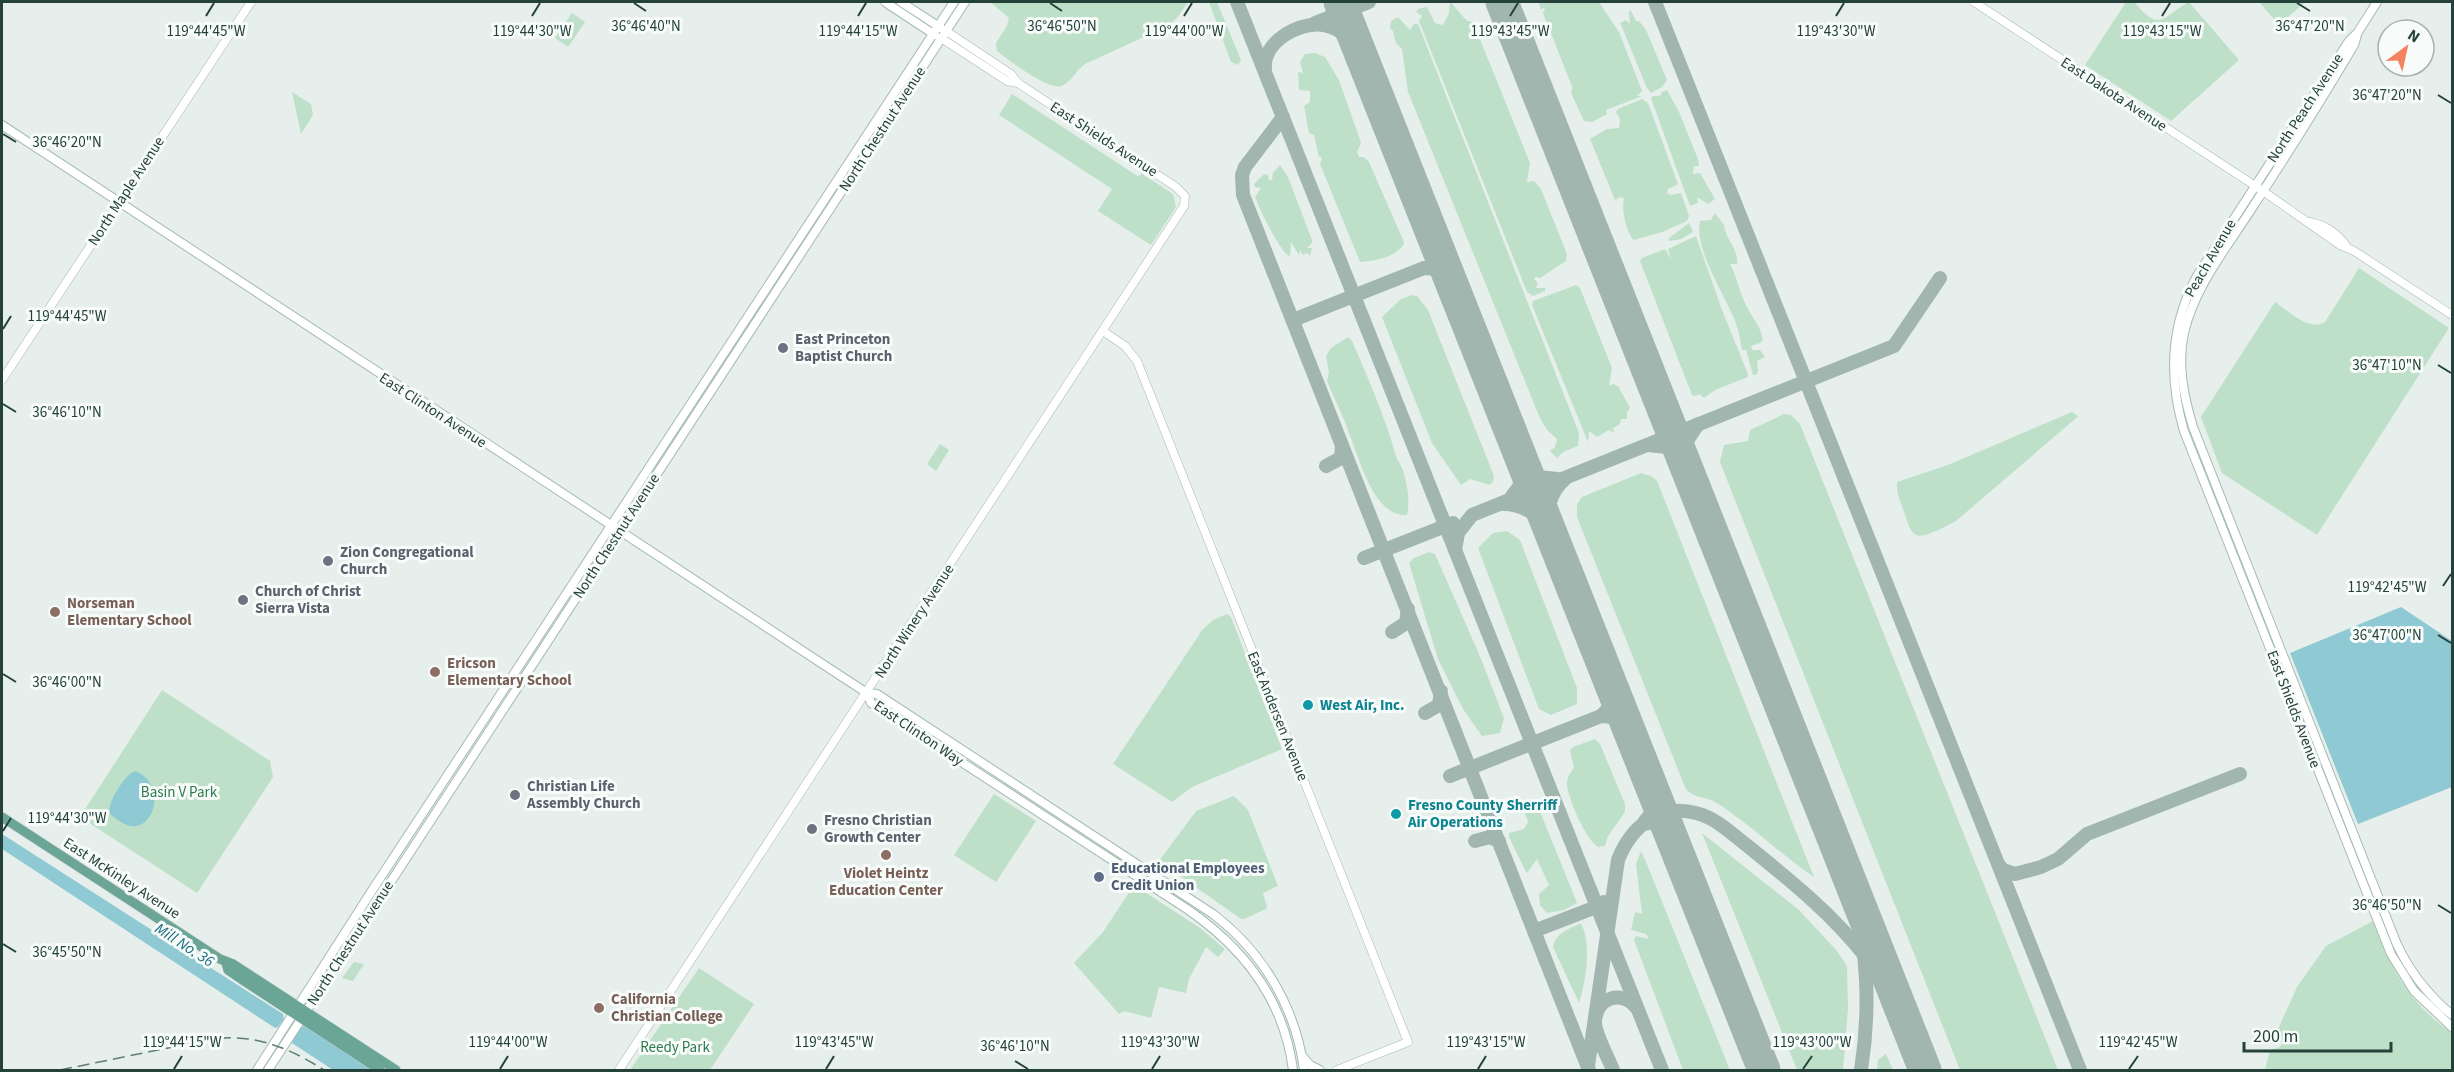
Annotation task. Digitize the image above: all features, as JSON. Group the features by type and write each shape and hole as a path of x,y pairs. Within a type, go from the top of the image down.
{"main road":[{"name":"East Shields Avenue","path":"885,2 939,32"},
{"name":"East Shields Avenue","path":"901,2 939,32"},
{"name":"North Chestnut Avenue","path":"292,1022 373,889 874,141 939,32 954,2"},
{"name":"North Chestnut Avenue","path":"257,1071 351,941 891,98 939,32 965,2"},
{"name":"North Peach Avenue","path":"2254,185 2377,2"},
{"name":"North Peach Avenue","path":"2263,191 2354,45 2358,32"},
{"path":"874,141 880,123 893,103 891,98"},
{"name":"East Clinton Avenue","path":"2,125 867,693"},
{"name":"Peach Avenue","path":"2177,372 2176,333 2188,293 2254,185"},
{"name":"Peach Avenue","path":"2177,372 2184,334 2196,300 2263,191"},
{"name":"East Shields Avenue","path":"2177,372 2201,446 2396,942 2406,963 2423,987 2452,1015"},
{"name":"East Shields Avenue","path":"2177,372 2176,403 2192,451 2391,954 2414,991 2452,1027"},
{"path":"2192,451 2201,446"},
{"name":"East Clinton Way","path":"1293,1071 1284,1028 1273,1002 1259,978 1234,946 1213,927 871,703 867,693 877,694 1213,914 1253,952 1274,983 1293,1022 1304,1071"},
{"name":"East McKinley Avenue","path":"2,817 226,963 234,964 292,1022 355,1054 380,1071"},
{"path":"351,941 351,932 367,908 373,889"},
{"path":"1234,946 1248,951 1274,983"},
{"path":"268,1071 280,1051 292,1022"},
{"name":"East McKinley Avenue","path":"292,1022 396,1071"},
{"path":"355,1054 388,1071"},
{"path":"1302,1056 1320,1071"}],"street":[{"name":"North Maple Avenue","path":"2,380 251,2"},
{"name":"East Dakota Avenue","path":"1974,2 2310,222 2320,224 2342,238 2347,247 2452,315"},
{"name":"East Shields Avenue","path":"939,32 1011,74 1018,83 1176,187 1183,193 1185,200"},
{"name":"North Winery Avenue","path":"619,1071 1181,213 1185,200"},
{"name":"East Andersen Avenue","path":"1103,331 1125,346 1137,361 1408,1042 1336,1071"}],"green space":[{"path":"990,2 1188,2 1168,26 1085,64 1065,84 1056,86 1029,74 997,51 996,43 1007,26 1009,18"},
{"path":"1209,2 1217,2 1241,60 1238,65 1231,62"},
{"path":"1450,2 1468,21 1473,22 1530,163 1527,182 1534,181 1541,189 1567,254 1566,261 1540,278 1534,279 1538,283 1536,288 1545,288 1545,291 1533,296 1527,292 1419,21 1422,16 1416,12 1418,9 1427,7 1435,23 1443,25 1449,13"},
{"path":"1539,2 1599,2 1619,32 1642,91 1637,96 1642,96 1606,110 1607,114 1592,122 1584,121 1572,95 1571,90 1573,89 1543,13 1545,8 1540,9"},
{"path":"2126,2 2134,2 2143,12 2156,20 2167,17 2189,2 2239,60 2171,121 2085,65"},
{"path":"2259,2 2304,2 2304,3 2279,25"},
{"path":"1629,11 1646,30 1667,80 1662,87 1651,93 1620,23 1626,20 1630,24"},
{"path":"572,13 585,22 568,47 555,38"},
{"path":"1398,17 1410,30 1414,24 1418,24 1579,433 1578,446 1563,452 1557,458 1550,451 1555,447 1557,439 1547,430 1539,416 1408,92 1402,49 1396,43 1390,28 1391,21"},
{"path":"1315,53 1325,57 1339,80 1361,143 1357,152 1359,157 1364,157 1369,162 1403,240 1404,244 1400,249 1384,258 1360,262 1320,164 1322,157 1319,157 1314,135 1309,133 1304,106 1310,102 1310,91 1299,90 1298,72 1303,73 1300,62 1305,54"},
{"path":"1667,90 1679,112 1698,159 1699,166 1694,166 1693,174 1700,173 1715,199 1708,204 1697,197 1698,203 1690,206 1651,98 1660,96"},
{"path":"292,92 311,104 313,115 301,134"},
{"path":"1012,94 1139,177 1141,173 1173,194 1176,207 1151,245 1098,211 1112,189 999,115"},
{"path":"1642,99 1648,103 1678,184 1668,189 1667,193 1670,195 1681,193 1689,216 1687,221 1662,232 1634,240 1625,221 1624,199 1621,197 1615,200 1590,139 1607,129 1619,128 1620,119 1616,112 1618,109"},
{"path":"1280,165 1288,177 1312,240 1307,248 1312,248 1310,256 1307,253 1303,255 1300,250 1299,255 1291,242 1290,257 1286,254 1255,197 1261,188 1255,187 1254,184 1264,174 1272,180 1273,173"},
{"path":"1715,213 1724,225 1736,254 1737,264 1730,264 1763,340 1751,346 1752,350 1760,350 1765,357 1757,361 1756,375 1753,375 1746,350 1742,350 1736,323 1710,269 1701,243 1700,221 1711,220"},
{"path":"1689,223 1693,232 1681,239 1669,241 1669,238"},
{"path":"1696,236 1748,374 1748,377 1715,390 1704,398 1700,394 1692,395 1640,261 1642,258 1665,249 1671,259 1668,249"},
{"path":"2359,268 2449,328 2317,535 2222,473 2201,417 2275,302 2306,322 2319,324 2325,322"},
{"path":"1576,285 1580,288 1612,368 1609,386 1613,384 1618,386 1630,408 1627,419 1621,419 1620,424 1612,429 1615,431 1609,430 1597,437 1589,431 1588,442 1532,305 1533,301"},
{"path":"1412,295 1417,296 1428,310 1494,476 1493,482 1489,485 1470,479 1461,485 1432,443 1382,317 1401,299"},
{"path":"1348,337 1352,341 1370,382 1403,471 1408,494 1407,515 1395,513 1376,496 1327,381 1329,373 1326,356 1331,348"},
{"path":"2072,412 2078,416 1956,521 1920,536 1911,530 1898,496 1897,482 1948,465"},
{"path":"1784,414 1791,415 1800,424 2058,1070 1960,1070 1720,462 1724,445 1748,441 1750,430"},
{"path":"940,444 949,450 936,471 927,464"},
{"path":"1641,473 1657,481 1814,877 1730,812 1713,801 1687,791 1685,787 1577,517 1577,504 1582,497"},
{"path":"1507,531 1520,540 1577,688 1577,704 1551,715 1539,709 1478,548 1493,533"},
{"path":"1429,552 1435,554 1479,654 1504,718 1500,733 1482,736 1463,709 1438,659 1409,563 1414,558"},
{"path":"1227,614 1231,617 1282,749 1192,787 1172,802 1113,764 1203,629 1213,620"},
{"name":"Basin V Park","path":"162,690 270,761 273,777 197,893 80,817"},
{"path":"1595,739 1600,744 1625,804 1625,812 1608,836 1605,846 1598,847 1588,836 1579,819 1571,801 1567,783 1574,768 1570,750"},
{"path":"994,794 1036,821 996,882 954,855"},
{"path":"1234,796 1248,810 1278,886 1263,893 1266,909 1244,919 1159,861 1196,811"},
{"path":"1535,799 1577,903 1564,910 1547,913 1540,905 1539,894 1549,885 1537,859 1526,872 1509,837 1509,833 1524,829 1528,822 1522,805"},
{"path":"1702,833 1799,910 1837,951 1847,966 1848,1009 1843,1070 1797,1070"},
{"path":"1641,851 1730,1070 1683,1070 1634,940 1636,936 1649,939 1646,934 1631,930 1635,912 1642,914 1636,864"},
{"path":"1137,887 1200,928 1225,949 1218,957 1206,947 1189,979 1186,993 1159,987 1151,1018 1124,1011 1119,1014 1074,963 1103,932 1132,888"},
{"path":"2373,921 2387,955 2403,984 2424,1010 2452,1033 2452,1070 2265,1070 2270,1050 2280,1047 2283,1042 2278,1029 2297,987 2326,946"},
{"path":"1579,924 1584,932 1587,952 1586,974 1579,1003 1553,947 1559,935"},
{"path":"354,962 364,964 353,981 342,978"},
{"name":"Reedy Park","path":"699,968 754,1004 710,1070 630,1070"},
{"path":"1886,1054 1893,1070 1877,1070 1878,1060"}],"water":[{"path":"2401,607 2452,641 2452,787 2358,824 2290,653"},
{"path":"135,771 146,778 155,799 149,818 141,824 132,826 113,817 110,809 118,789"},
{"path":"2,834 283,1014 284,1019 275,1028 2,849"},
{"path":"304,1026 372,1070 333,1070 292,1043 299,1028"}],"taxiway":[{"path":"1237,2 1662,1070"},
{"path":"1315,23 1369,2"},
{"path":"1655,2 2080,1070"},
{"path":"1265,70 1269,51 1276,42 1304,26 1324,25 1336,29 1361,52"},
{"path":"1283,117 1245,167 1242,175 1243,195 1589,1070"},
{"path":"1293,320 1424,268 1438,269 1451,281"},
{"path":"1455,550 1458,533 1472,515 1894,346 1940,278"},
{"path":"1684,461 1687,441 1698,424"},
{"path":"1648,445 1667,447 1684,461"},
{"path":"1326,466 1341,458 1342,446"},
{"path":"1523,464 1538,477 1557,479"},
{"path":"1510,499 1523,481 1523,464"},
{"path":"1549,528 1550,501 1556,489 1565,479"},
{"path":"1503,504 1510,504 1529,511 1549,528"},
{"path":"1364,558 1453,523"},
{"path":"1392,632 1406,623 1408,609"},
{"path":"1601,716 1610,707 1613,689"},
{"path":"1425,713 1439,705 1441,691"},
{"path":"1450,776 1601,716 1614,717 1629,729"},
{"path":"1999,865 2003,870 2015,874 2041,867 2058,859 2087,834 2240,774"},
{"path":"1645,821 1653,812 1655,796"},
{"path":"1588,1066 1618,860 1630,837 1639,828 1648,820 1670,811 1696,813 1718,823 1810,898 1865,956 1906,1022"},
{"path":"1643,824 1657,824 1673,840"},
{"path":"1475,841 1490,837 1499,841"},
{"path":"1853,889 1862,935 1866,979 1866,1024 1861,1070"},
{"path":"1534,931 1604,902"},
{"path":"1613,1070 1595,1026 1597,1013 1605,1002 1617,998 1624,999 1636,1007"}],"runway":[{"path":"1340,2 1764,1070"},
{"path":"1502,2 1925,1070"}],"railway":[{"path":"60,1070 223,1038 268,1043 297,1054 324,1070"}],"place":[{"name":"East Princeton Baptist Church","path":"783,348"},
{"name":"Zion Congregational Church","path":"328,561"},
{"name":"Church of Christ Sierra Vista","path":"243,600"},
{"name":"Norseman Elementary School","path":"55,612"},
{"name":"Ericson Elementary School","path":"435,672"},
{"name":"West Air, Inc.","path":"1308,705"},
{"name":"Christian Life Assembly Church","path":"515,795"},
{"name":"Fresno County Sherriff Air Operations","path":"1396,814"},
{"name":"Fresno Christian Growth Center","path":"812,829"},
{"name":"Violet Heintz Education Center","path":"886,855"},
{"name":"Educational Employees Credit Union","path":"1099,877"},
{"name":"California Christian College","path":"599,1008"}],"water label":[{"name":"Mill No. 36","path":"185,944"}]}
